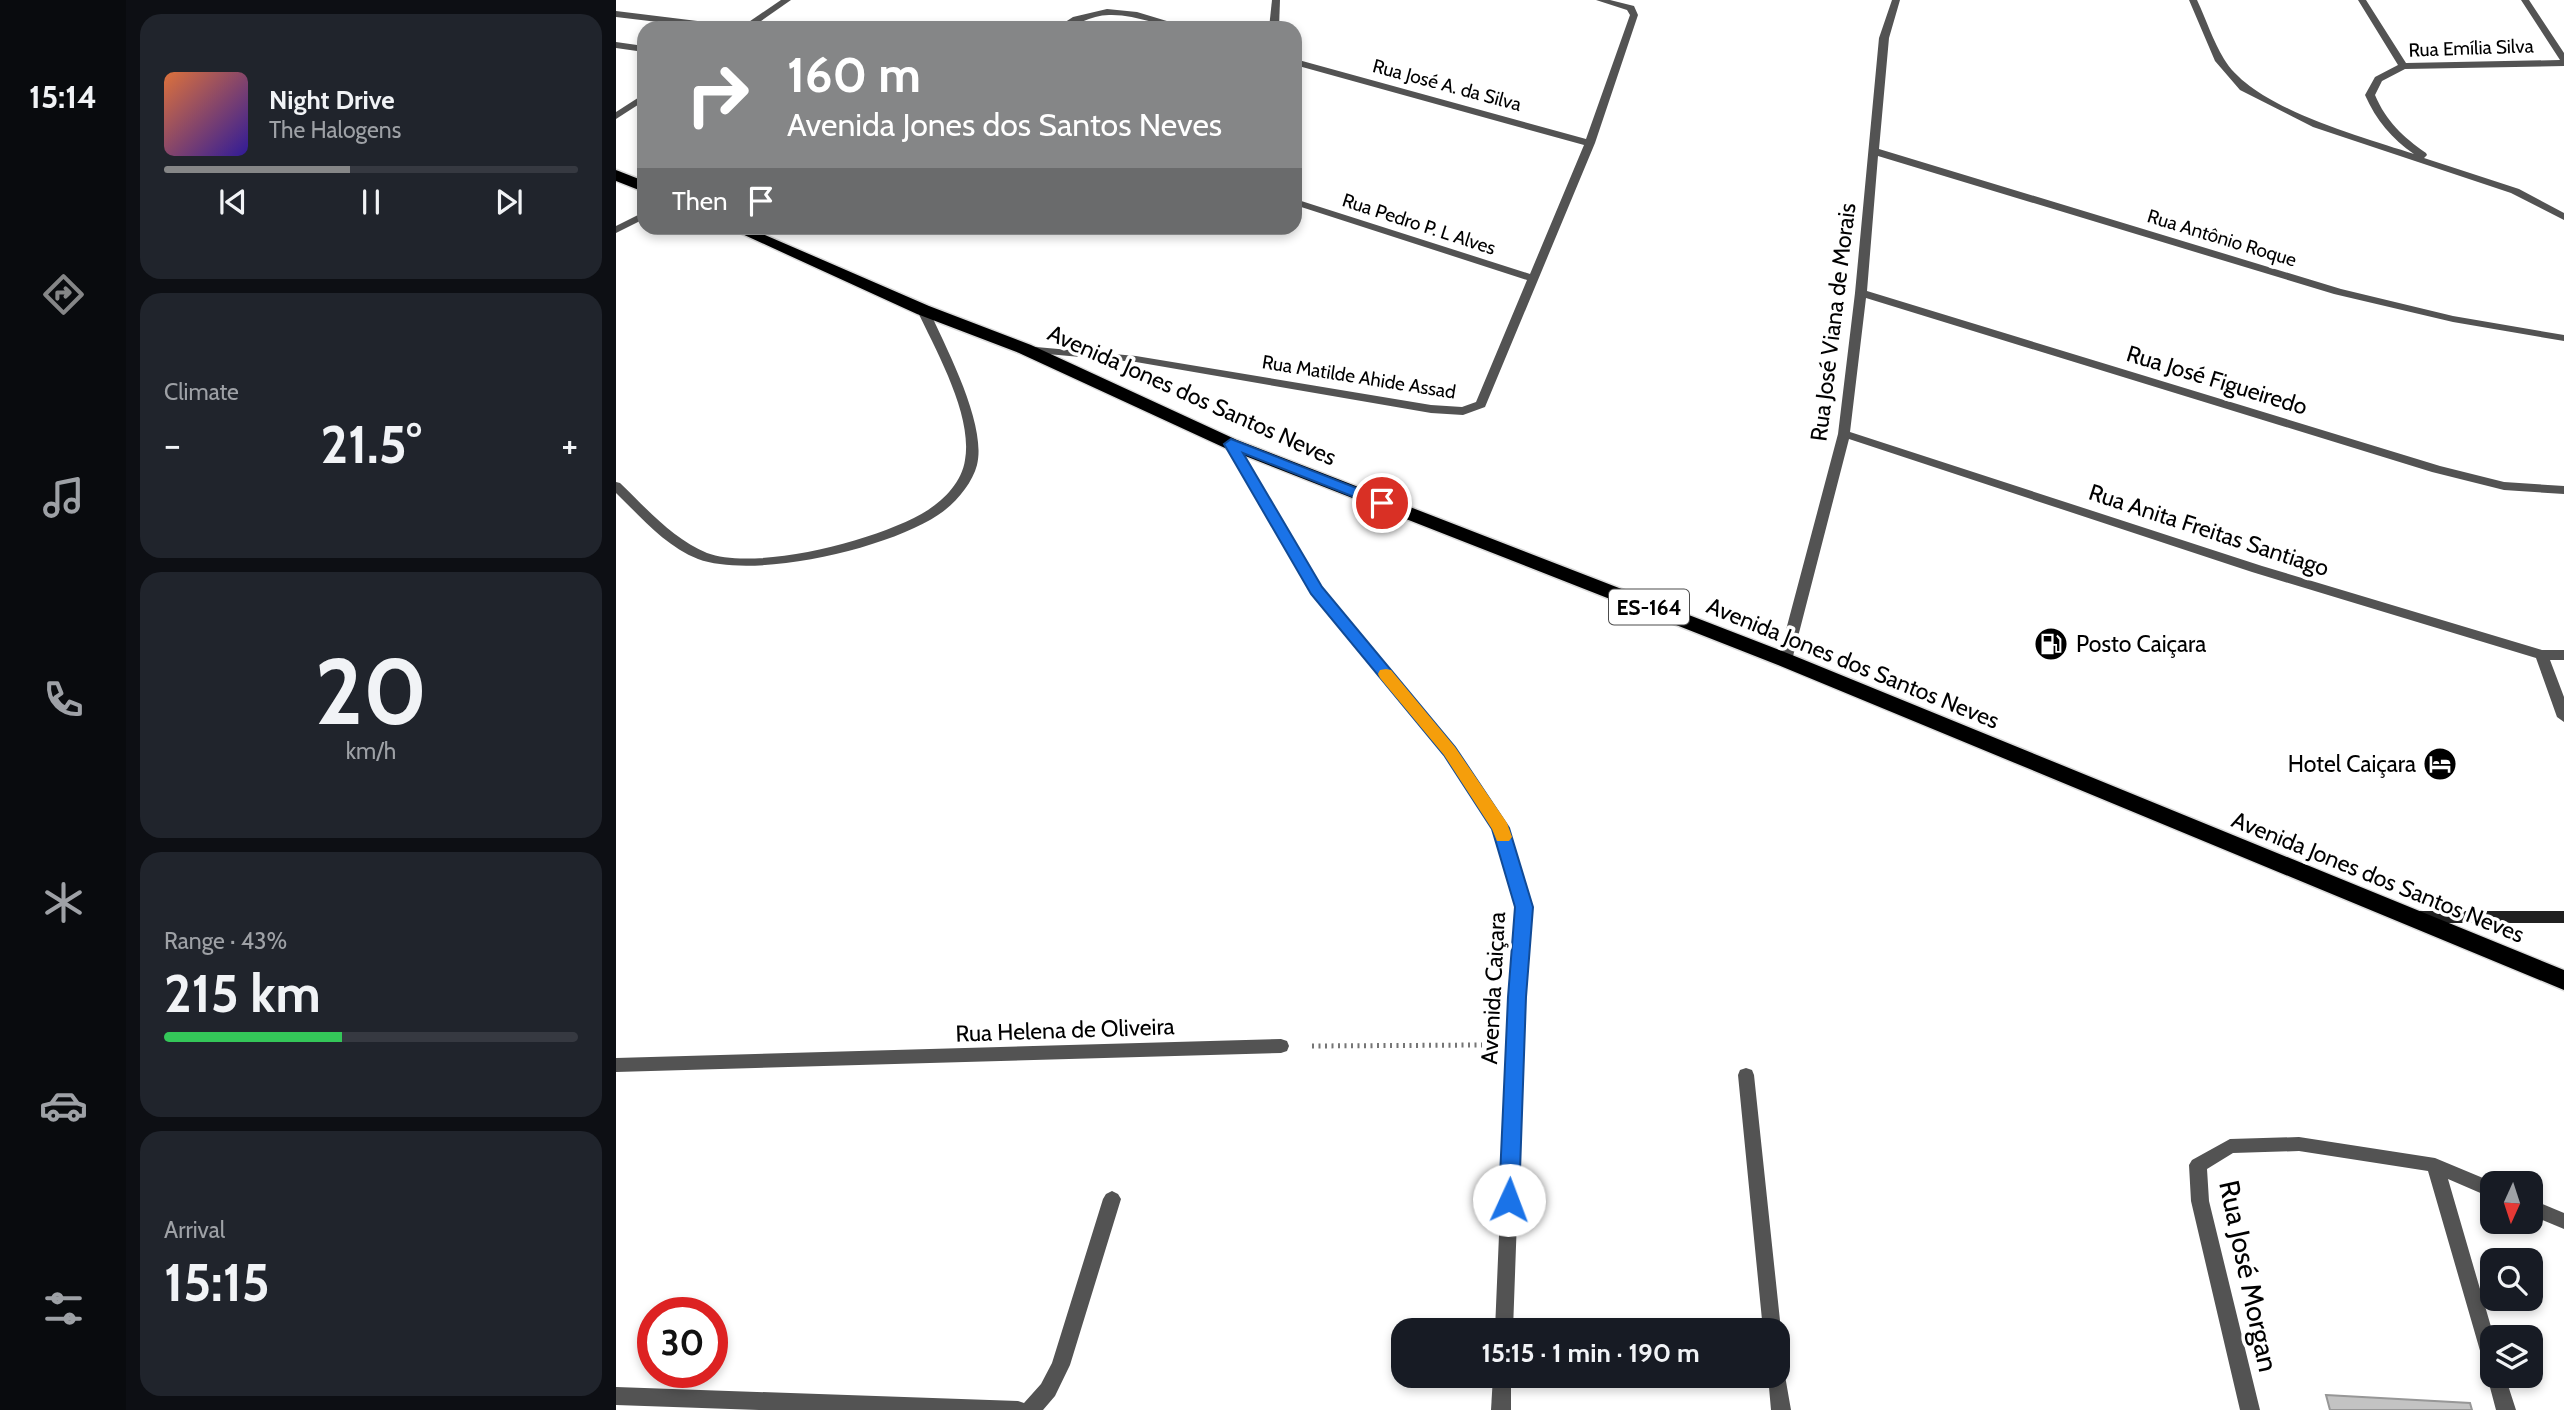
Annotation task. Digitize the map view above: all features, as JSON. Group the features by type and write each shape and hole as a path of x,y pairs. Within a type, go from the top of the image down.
{"highway":[{"path":"616,175 637,184"},
{"name":"Avenida Jones dos Santos Neves","path":"753,235 923,310 1025,349 1231,444 1785,660 2564,980"}],"street":[{"path":"756,21 788,0"},
{"path":"1274,21 1276,0"},
{"name":"Rua Matilde Ahide Assad","path":"1025,349 1136,359 1431,409 1463,411 1480,404 1590,143 1634,15 1631,8 1600,0"},
{"name":"Rua José Viana de Morais","path":"1785,660 1844,434 1861,293 1884,38 1896,0"},
{"path":"2193,0 2220,61 2244,88 2316,125 2515,191 2564,217"},
{"path":"2362,0 2403,66"},
{"path":"2525,0 2564,61"},
{"path":"1070,21 1090,9 1121,8 1163,21"},
{"path":"616,14 673,21"},
{"path":"616,45 637,48"},
{"name":"Rua Emília Silva","path":"2440,167 2402,142 2378,116 2370,95 2378,79 2403,66 2564,61"},
{"name":"Rua José A. da Silva","path":"1302,64 1590,143"},
{"path":"616,116 637,102"},
{"name":"Rua Antônio Roque","path":"1874,151 2338,292 2453,319 2564,338"},
{"name":"Rua Pedro P. L Alves","path":"1302,204 1533,278"},
{"path":"616,230 637,219"},
{"name":"Rua José Figueiredo","path":"1861,293 2436,469 2504,486 2564,490"},
{"path":"616,486 685,548 716,560 754,563 785,560 878,537 929,516 956,492 972,463 969,416 923,310"},
{"name":"Rua Anita Freitas Santiago","path":"1844,434 2257,569 2542,655 2564,655"},
{"name":"Avenida Caiçara","path":"1231,444 1316,590 1449,751 1501,828 1524,907 1515,1044 1504,1318"},
{"path":"2542,655 2564,717"},
{"path":"2412,917 2564,916"},
{"name":"Rua Helena de Oliveira","path":"616,1065 1281,1046"},
{"path":"1746,1075 1771,1318"},
{"name":"Rua José Morgan","path":"2250,1410 2200,1201 2198,1165 2230,1146 2299,1144 2435,1165 2480,1185"},
{"path":"2435,1165 2482,1325"},
{"path":"1031,1410 1048,1390 1061,1365 1112,1199"},
{"path":"2543,1212 2564,1221"},
{"path":"1501,1410 1502,1388"},
{"path":"1778,1388 1781,1410"},
{"path":"2500,1388 2506,1410"},
{"path":"616,1396 1018,1410"}],"path":[{"path":"1281,1046 1515,1044"}],"building":[{"path":"2326,1395 2470,1403 2472,1410 2330,1410"}],"slow traffic":[{"path":"1386,674 1449,751 1501,828 1503,837"}],"place":[{"name":"Posto Caiçara","path":"2051,644"},
{"name":"Hotel Caiçara","path":"2440,764"}],"route":[{"path":"1382,503 1231,444 1316,590 1449,751 1501,828 1524,907 1517,997 1509,1200"}]}
